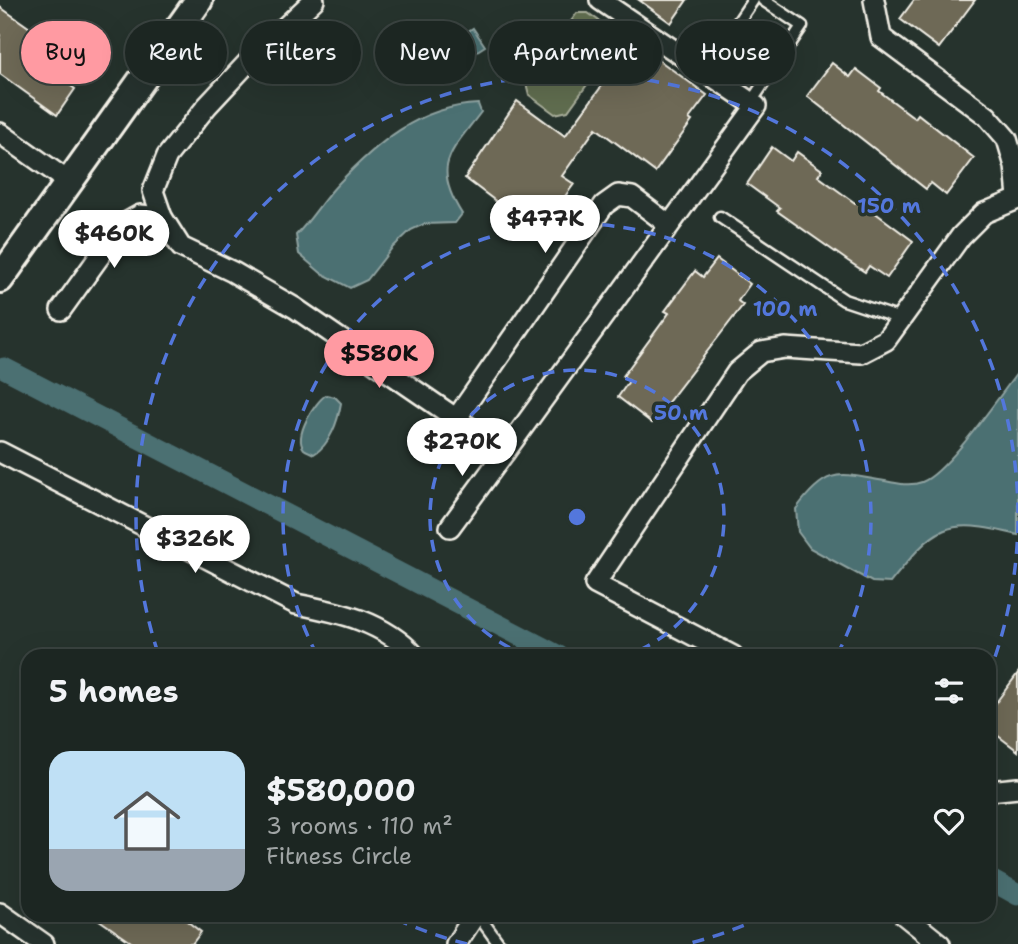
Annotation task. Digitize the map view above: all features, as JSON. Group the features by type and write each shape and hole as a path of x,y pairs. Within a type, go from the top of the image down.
{"street":[{"path":"0,279 199,0"},
{"path":"314,0 206,106 167,156 153,191 162,217 181,247 233,272 295,308 505,452"},
{"path":"600,0 676,51"},
{"path":"720,649 595,584 737,372 761,352 785,348 861,353 886,340 968,229 984,214 1018,198 1015,166 1007,139 987,116 881,37 874,0"},
{"path":"450,527 669,225 753,104 724,84"},
{"path":"0,134 69,183"},
{"path":"456,419 604,205 618,195 632,197 669,225"},
{"path":"61,310 122,225 140,215 162,217"},
{"path":"0,452 296,604 335,611 375,625 409,649"},
{"path":"996,790 1018,788"},
{"path":"0,913 44,944"},
{"path":"456,944 472,922"},
{"path":"913,922 940,944"}],"lane":[{"path":"738,21 752,0"},
{"path":"753,104 802,26 763,0"},
{"path":"720,217 845,300 901,318"},
{"path":"482,922 499,944"}],"green space":[{"path":"577,13 588,13 599,21 571,21"},
{"path":"526,84 587,84 568,111 555,114 529,95"}],"water":[{"path":"475,31 485,46 475,52"},
{"path":"478,104 481,112 454,149 446,171 453,197 462,214 455,223 424,224 411,230 392,248 367,280 350,288 321,273 299,254 296,235 326,197 367,155 418,120 457,106"},
{"path":"1018,372 1018,535 973,526 944,530 919,549 890,583 872,582 810,548 798,532 796,509 818,485 827,479 847,475 902,484 922,482 959,449"},
{"path":"326,395 335,397 341,403 340,410 329,439 314,454 304,449 301,436 311,412"}],"building":[{"path":"639,0 687,0 671,23"},
{"path":"914,0 975,0 939,48 900,19"},
{"path":"0,7 21,22 21,84 68,84 75,89 57,115 0,74"},
{"path":"662,62 676,72 676,84 692,84 707,95 689,119 692,121 655,172 596,128 562,176 574,184 538,233 465,178 517,101 565,136 603,84 662,84"},
{"path":"832,63 850,77 856,69 881,88 879,91 915,118 918,114 974,158 946,195 931,183 926,189 807,96"},
{"path":"772,147 791,161 797,152 822,170 818,176 855,203 858,200 913,241 887,278 869,266 865,272 848,261 777,211 780,208 747,184"},
{"path":"717,259 750,284 738,301 743,305 652,423 618,397 629,381 623,376 669,313 665,311 695,271 703,277"},
{"path":"1018,673 1018,751 996,734 996,703"},
{"path":"102,922 188,922 201,932 192,944 134,944"}],"waterway":[{"path":"4,368 546,649"},
{"path":"996,883 1018,895"}]}
